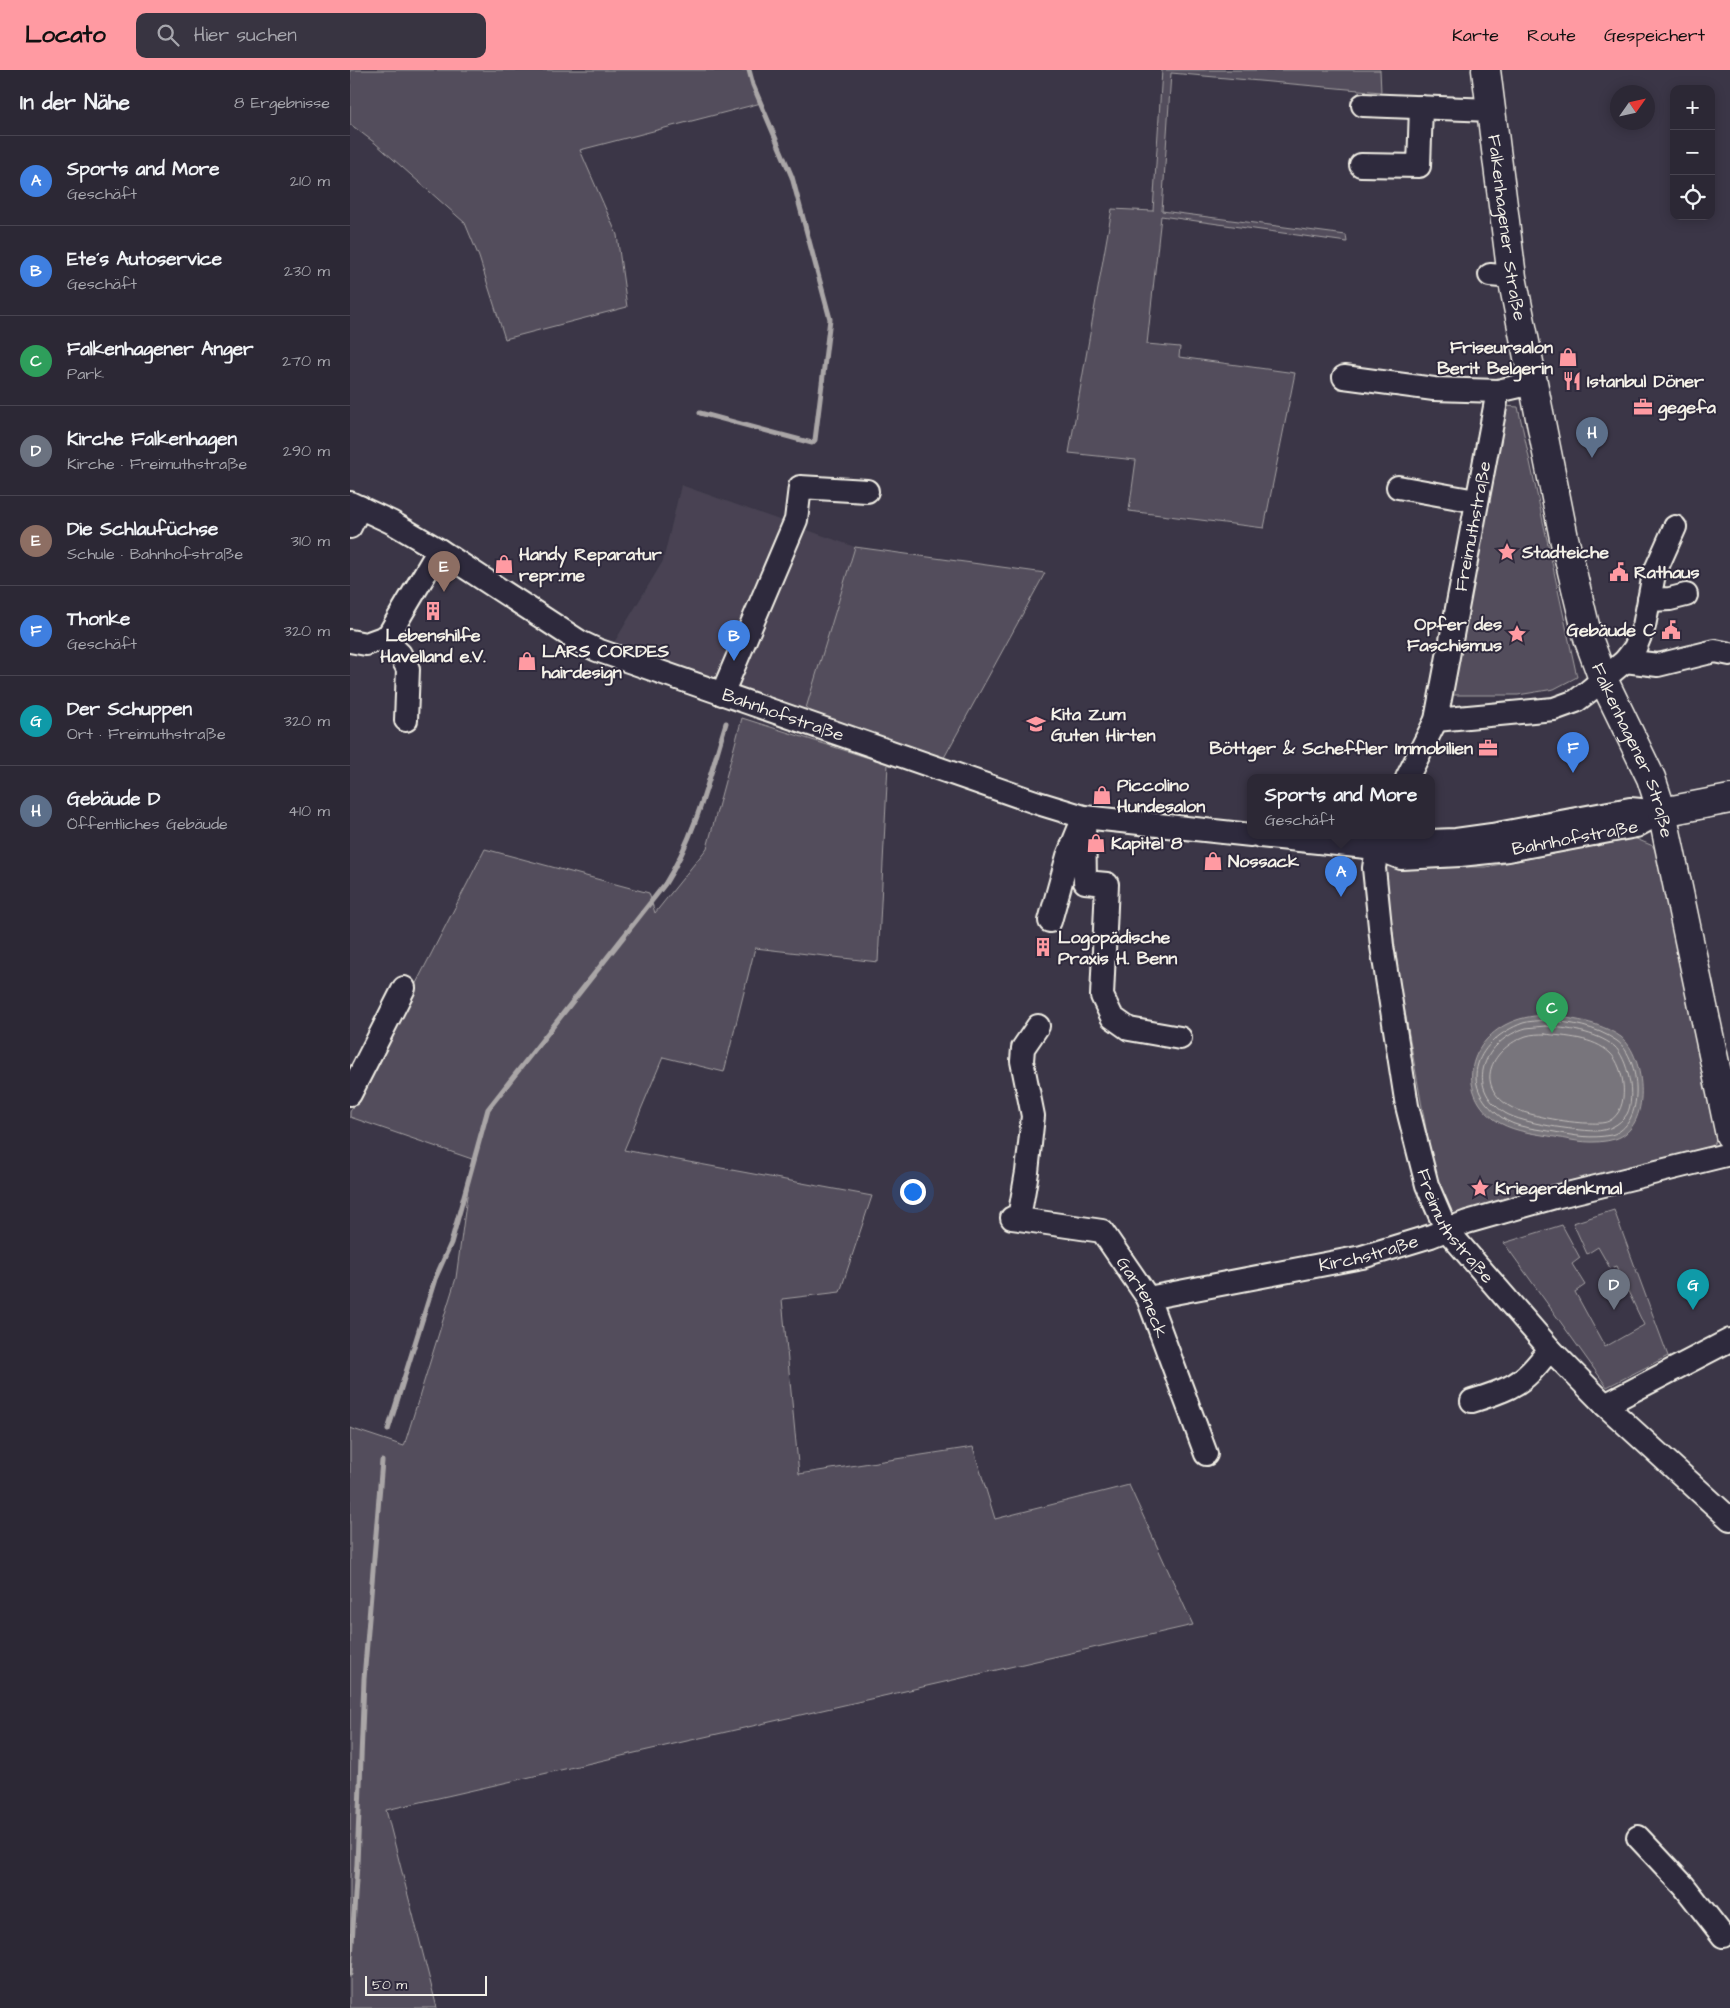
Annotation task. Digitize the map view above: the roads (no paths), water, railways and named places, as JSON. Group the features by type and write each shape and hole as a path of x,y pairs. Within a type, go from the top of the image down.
{"main road":[{"name":"Falkenhagener Straße","path":"1486,70 1491,110 1501,276 1533,382 1564,538 1588,638 1596,685 1651,778 1662,812 1730,1135"},
{"path":"1662,812 1730,800"}],"street":[{"path":"1363,105 1491,110"},
{"path":"1361,165 1419,166 1421,107"},
{"path":"1344,377 1434,389 1498,390 1533,382"},
{"name":"Freimuthstraße","path":"1408,774 1436,720 1498,390"},
{"path":"722,694 796,520 800,487 867,492"},
{"path":"1398,487 1476,501"},
{"path":"350,526 355,505"},
{"name":"Bahnhofstraße","path":"355,505 439,550 580,642 597,650 1038,804 1084,817 1247,835"},
{"path":"1436,720 1554,709 1576,701 1596,685 1624,661 1635,648 1644,626 1654,574 1675,527"},
{"path":"350,641 366,644 388,636 439,550"},
{"path":"1649,600 1670,599 1686,595"},
{"path":"383,638 400,654 408,669 406,720"},
{"path":"1624,661 1658,665 1715,651 1730,654"},
{"name":"Bahnhofstraße","path":"1318,839 1377,842 1401,858 1460,855 1508,850 1636,826 1662,812"},
{"path":"1050,921 1068,856 1084,817"},
{"path":"1084,817 1085,882 1107,884 1102,996 1112,1017 1129,1029 1180,1038"},
{"name":"Freimuthstraße","path":"1377,842 1374,868 1382,946 1407,1106 1427,1185 1446,1229 1550,1348 1605,1405 1730,1519"},
{"path":"350,1094 404,988"},
{"name":"Garteneck","path":"1038,1026 1023,1048 1022,1061 1033,1116 1027,1172 1015,1218 1102,1231 1148,1298 1206,1454"},
{"name":"Kirchstraße","path":"1148,1298 1362,1257 1431,1236 1446,1229 1555,1197 1730,1154"},
{"path":"1605,1405 1730,1340"},
{"path":"1472,1401 1510,1387 1518,1382 1535,1368 1550,1348"},
{"path":"1638,1837 1684,1886 1728,1938"}],"water":[{"path":"1545,1015 1603,1027 1621,1037 1629,1047 1636,1060 1640,1075 1641,1091 1640,1107 1635,1121 1627,1132 1615,1139 1592,1142 1527,1132 1513,1129 1500,1123 1477,1100 1472,1072 1481,1046 1492,1034 1505,1025 1525,1018"}],"waterway":[{"path":"700,413 812,443 815,440 830,319 792,177 753,85 749,70"},
{"path":"388,1430 435,1279 451,1243 488,1109 665,884 676,865 693,826 726,723"},
{"path":"350,1974 357,1864 364,1679 382,1461"}],"place":[{"name":"Friseursalon Berit Belgerin","path":"1568,357"},
{"name":"Istanbul Döner","path":"1572,381"},
{"name":"gegefa","path":"1643,407"},
{"name":"Gebäude D","path":"1592,458"},
{"name":"Stadteiche","path":"1507,552"},
{"name":"Handy Reparatur repr.me","path":"504,564"},
{"name":"Rathaus","path":"1619,572"},
{"name":"Die Schlaufüchse","path":"444,592"},
{"name":"Lebenshilfe Havelland e.V.","path":"433,611"},
{"name":"Gebäude C","path":"1671,630"},
{"name":"Opfer des Faschismus","path":"1517,634"},
{"name":"LARS CORDES hairdesign","path":"527,661"},
{"name":"Ete´s Autoservice","path":"734,661"},
{"name":"Kita Zum Guten Hirten","path":"1036,724"},
{"name":"Böttger & Scheffler Immobilien","path":"1488,748"},
{"name":"Thonke","path":"1573,773"},
{"name":"Piccolino Hundesalon","path":"1102,795"},
{"name":"Kapitel 8","path":"1096,843"},
{"name":"Nossack","path":"1213,861"},
{"name":"Sports and More","path":"1341,897"},
{"name":"Logopädische Praxis H. Benn","path":"1043,947"},
{"name":"Falkenhagener Anger","path":"1552,1033"},
{"name":"Kriegerdenkmal","path":"1480,1188"},
{"name":"Kirche Falkenhagen","path":"1614,1310"},
{"name":"Der Schuppen","path":"1693,1310"}]}
